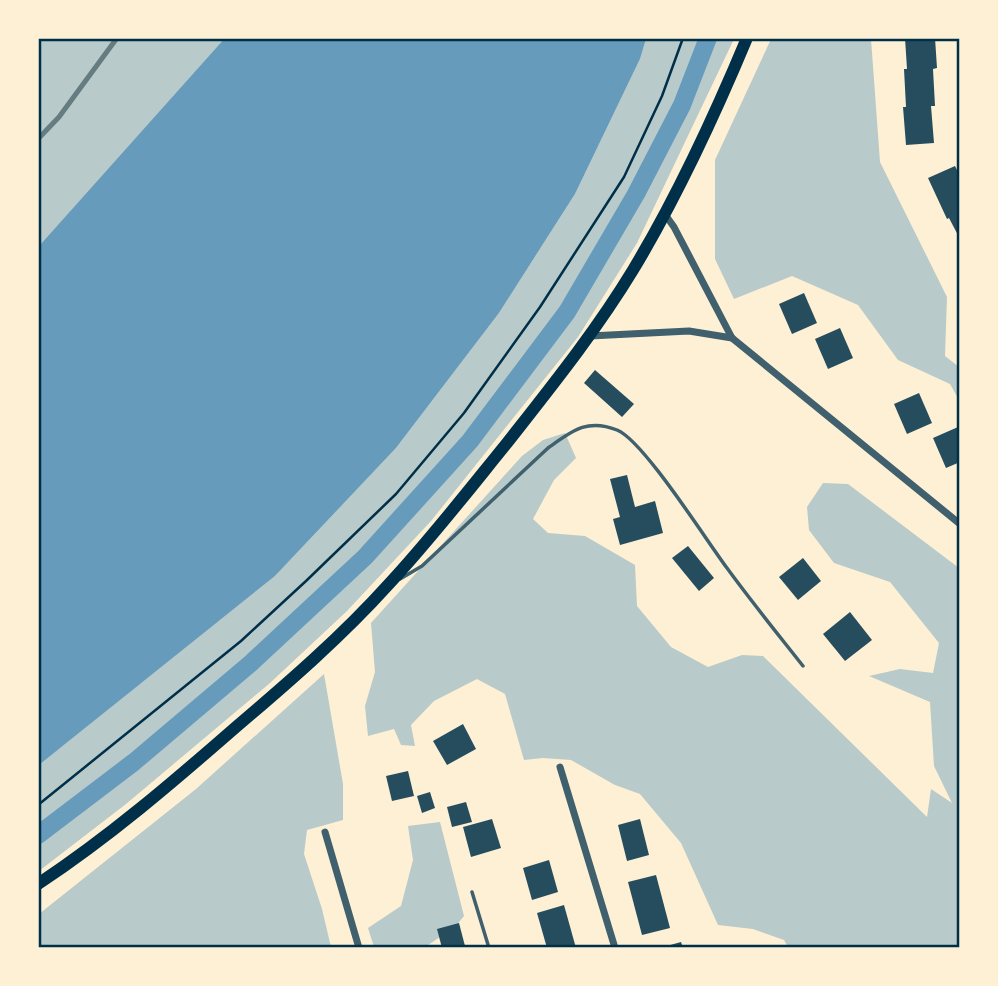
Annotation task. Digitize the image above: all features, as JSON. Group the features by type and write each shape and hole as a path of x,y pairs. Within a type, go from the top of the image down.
{"highway":[{"path":"38,884 130,818 207,753 388,586 434,534 589,336 633,270 664,213 747,38"}],"street":[{"path":"664,213 732,338 960,524"},
{"path":"589,336 689,331 732,338"},
{"path":"560,767 615,947"},
{"path":"325,832 359,947"}],"lane":[{"path":"388,586 422,566 548,447 571,431 589,424 619,430 643,452 803,666"},
{"path":"472,892 488,947"}],"path":[{"path":"38,805 241,641 396,494 464,413 540,307 624,177 662,96 683,38"}],"shaded area":[{"path":"38,39 224,39 39,246 38,246"},
{"path":"646,39 734,39 637,243 578,337 431,521 347,611 270,683 126,804 39,871 39,765 275,576 396,448 499,313 575,194 640,59"},
{"path":"771,39 871,39 880,162 947,297 945,356 959,367 959,400 950,384 898,360 858,305 792,276 734,299 715,259 715,160"},
{"path":"565,433 576,458 554,480 533,519 548,533 585,536 635,565 637,606 671,647 708,667 742,655 763,656 927,817 931,789 952,803 934,766 930,702 869,676 900,669 933,673 939,643 890,582 834,563 809,530 807,507 823,483 848,484 959,568 959,947 788,947 784,940 753,929 718,925 681,843 640,794 615,785 571,760 524,760 505,694 477,679 434,701 411,725 415,746 401,745 394,729 368,736 365,706 375,672 371,623 522,456 543,440"},
{"path":"324,674 343,784 343,820 307,830 304,854 331,947 39,947 39,914 196,789"},
{"path":"440,822 464,916 455,927 425,947 374,947 368,928 401,906 413,860 408,826"}],"water":[{"path":"224,39 646,39 640,59 575,194 499,313 396,448 275,576 39,765 39,246"}],"building":[{"path":"905,38 935,38 935,106 931,106 934,143 906,145 903,107 906,107"},
{"path":"955,166 960,176 960,239 949,218 947,219 928,178"},
{"path":"804,293 817,323 792,334 779,304"},
{"path":"840,328 853,358 828,369 815,339"},
{"path":"595,370 634,404 622,417 584,383"},
{"path":"919,393 932,423 907,434 894,404"},
{"path":"958,427 960,462 946,468 933,438"},
{"path":"627,475 635,507 655,501 663,533 620,545 613,519 620,517 610,479"},
{"path":"688,546 714,578 699,591 672,558"},
{"path":"803,558 821,581 798,600 779,577"},
{"path":"850,612 872,640 845,661 823,634"},
{"path":"463,724 476,749 447,765 433,741"},
{"path":"408,771 414,796 392,801 386,776"},
{"path":"430,792 435,808 422,813 417,796"},
{"path":"466,802 472,822 452,827 447,807"},
{"path":"492,819 501,848 471,857 463,827"},
{"path":"640,819 649,855 627,861 618,825"},
{"path":"549,860 558,892 532,900 523,868"},
{"path":"656,875 670,928 642,935 628,882"},
{"path":"564,905 576,948 547,948 537,913"},
{"path":"459,923 465,946 442,948 437,929"},
{"path":"681,942 683,948 663,947"}],"waterway":[{"path":"38,835 134,762 251,663 365,557 470,441 567,312 636,194 682,105 708,38"}],"railway":[{"path":"38,139 59,117 117,38"}]}
